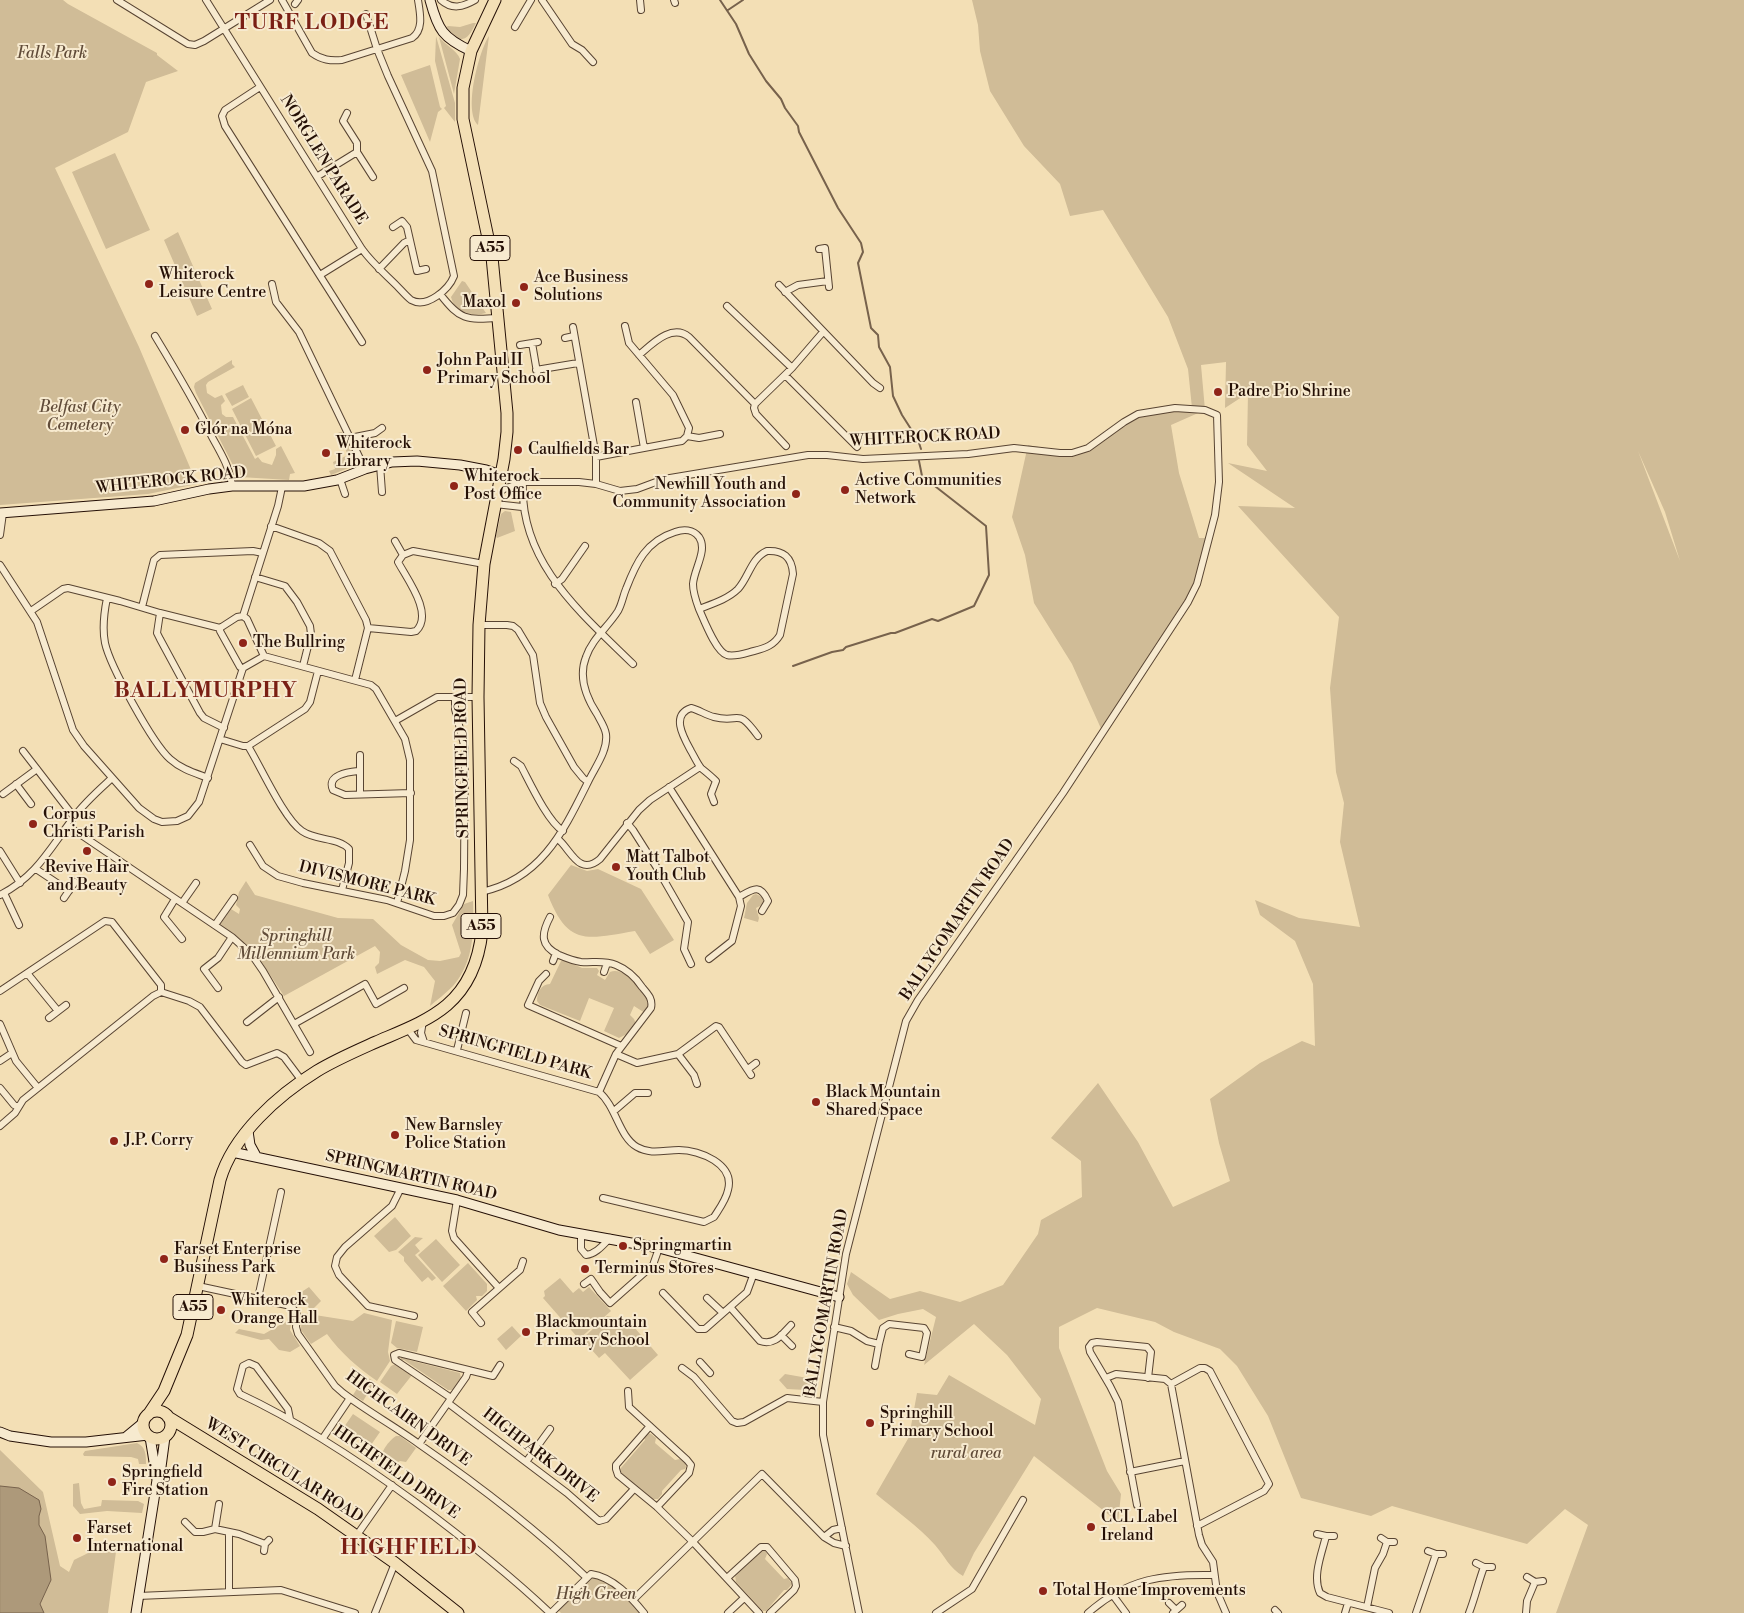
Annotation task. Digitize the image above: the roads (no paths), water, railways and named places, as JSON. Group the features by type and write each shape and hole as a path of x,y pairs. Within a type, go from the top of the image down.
{"highway":[{"name":"SPRINGFIELD ROAD","path":"146,1419 164,1391 187,1336 220,1180 232,1152 248,1131 276,1102 302,1081 325,1067 442,1009 464,987 474,969 481,942 479,625 484,564 507,432 507,413 492,257 463,118 463,88 471,52 496,0"},
{"name":"SPRINGFIELD ROAD","path":"164,1391 166,1416"},
{"path":"166,1416 156,1411 146,1419 143,1428 149,1436 157,1439 166,1435"},
{"name":"WEST CIRCULAR ROAD","path":"166,1416 186,1430 274,1481 357,1535 458,1613"},
{"name":"A55","path":"166,1416 171,1425 166,1435"},
{"name":"WEST CIRCULAR ROAD","path":"166,1435 186,1430"}],"street":[{"name":"NORGLEN PARADE","path":"206,0 362,249 379,269 412,300 421,302 431,300 440,294"},
{"path":"121,1 188,44 195,45 270,0"},
{"path":"282,0 312,53 330,61 342,60 412,38 418,34 420,28 418,0"},
{"path":"430,0 436,19 446,37 453,43 471,52"},
{"path":"441,0 452,6 467,4 475,0"},
{"path":"515,27 531,0"},
{"path":"542,0 572,44 582,50 593,62"},
{"path":"640,0 641,10"},
{"path":"366,14 377,49 432,171 454,276 450,286 440,294 459,316 478,319 498,318"},
{"path":"260,87 225,110 222,116 225,126 362,342"},
{"path":"347,113 343,121 356,143 357,152 373,176"},
{"path":"318,176 357,152"},
{"path":"393,227 402,222 408,227 417,271 426,269"},
{"path":"379,269 404,243 410,240"},
{"path":"785,292 798,285 829,284 825,248 819,249"},
{"path":"320,275 362,249"},
{"path":"272,284 276,302 295,326 365,469"},
{"path":"779,286 880,388"},
{"path":"727,306 792,368"},
{"path":"596,457 682,441 688,436 689,428 673,395 628,341 625,326"},
{"path":"573,327 596,457 596,484"},
{"path":"639,355 657,340 672,332 685,333 755,404"},
{"path":"786,446 756,414 755,404 792,368 823,332"},
{"path":"155,336 198,408 226,464 231,476 232,486"},
{"path":"565,338 574,336"},
{"path":"520,345 535,342 538,378"},
{"path":"536,370 578,363"},
{"path":"785,375 857,447"},
{"path":"636,402 644,448"},
{"name":"WHITEROCK ROAD","path":"1,513 154,500 232,486 282,487 322,484 392,462 417,461 460,465 486,470 514,481 570,481 596,484 620,491 638,492 664,479 808,455 827,455 863,460 968,454 1014,448 1072,453 1088,448 1138,414 1175,408 1205,410"},
{"name":"BALLYGOMARTIN ROAD","path":"859,1613 823,1434 823,1402 846,1254 906,1021 918,1000 1063,793 1188,602 1197,584 1215,515 1219,482 1217,415 1205,410"},
{"path":"350,438 375,433 382,428"},
{"path":"688,436 699,438 720,434"},
{"path":"380,465 382,492"},
{"path":"340,479 345,494"},
{"path":"522,506 495,499 504,489 522,482 522,506 530,535 546,571 555,584 633,664"},
{"path":"243,616 282,487"},
{"path":"0,535 1,513"},
{"path":"271,526 320,543 330,551 366,620 368,628 354,680"},
{"path":"481,892 504,884 530,870 544,857 563,831 605,747 606,734 586,696 583,671 585,658 589,649 619,609 634,567 642,553 664,535 688,530 696,533 703,545 693,583 695,598 699,609 718,647 724,654 736,656 771,645 780,635 793,566 789,559 779,551 767,551 756,559 736,591 699,609"},
{"path":"395,541 404,555"},
{"path":"555,584 562,579 585,546"},
{"path":"142,607 154,560 160,555 253,551 263,553"},
{"path":"368,628 411,632 416,631 421,626 421,605 398,562 404,555 413,551 484,564"},
{"path":"0,565 31,611 41,631 73,730 84,746 148,816 162,822 171,822 188,816 195,808 208,778 243,668 264,656 371,685 376,689 409,749 411,793 410,840 397,903"},
{"path":"255,577 285,586 297,602 310,626 311,634 302,666"},
{"path":"31,611 63,589 68,588 220,628 243,616"},
{"path":"107,598 104,617 104,642 108,656 119,678 162,751 180,766 208,778"},
{"path":"160,613 158,632 160,639 200,713 204,718 224,728"},
{"path":"243,616 264,656"},
{"path":"479,625 507,625 513,626 518,630 533,655 540,703 546,717 574,767 588,782"},
{"path":"220,628 240,667 243,668"},
{"path":"220,739 248,746 305,709 310,702 318,671"},
{"path":"395,721 437,698 478,697"},
{"name":"DIVISMORE PARK","path":"250,844 263,866 278,876 397,903 434,916 444,916 452,912 459,906 463,895 465,749 455,709 455,698"},
{"path":"714,802 711,794 716,781 700,767 680,726 680,717 688,709 696,709 714,717 742,717 758,736"},
{"path":"248,746 294,825 308,834 334,841 350,849 349,863 342,890"},
{"path":"23,750 74,817"},
{"path":"360,755 358,772 360,794"},
{"path":"514,761 520,766 549,816 557,827 563,831"},
{"path":"558,839 577,862 591,864 600,859 627,823 644,805 700,767"},
{"path":"3,794 37,770"},
{"path":"358,772 346,772 336,776 331,786 333,790 339,794 411,793"},
{"path":"19,925 2,894 20,883 36,869 74,817 112,778"},
{"path":"16,784 31,804"},
{"path":"669,788 739,897 741,906 732,942 709,959"},
{"path":"627,823 657,868 688,922 684,949 691,964"},
{"path":"68,826 232,937 258,963 310,1052"},
{"path":"0,850 20,883"},
{"path":"36,869 69,891"},
{"path":"64,898 75,882"},
{"path":"182,903 196,884"},
{"path":"739,897 754,889 758,889 764,893 768,901 762,911"},
{"path":"215,924 234,898"},
{"path":"175,899 164,916 182,939"},
{"path":"550,917 543,932 547,947 568,959 581,962 602,961 616,965 626,970 651,999 651,1008 616,1054 599,1092"},
{"path":"0,991 105,921 112,922 160,985 162,992"},
{"path":"218,988 204,969 218,958 232,937"},
{"path":"553,961 556,953"},
{"path":"604,972 607,963"},
{"path":"27,973 58,1011"},
{"path":"546,974 539,981 528,1005 622,1046"},
{"path":"294,1024 365,984 376,1004 404,988"},
{"path":"0,1126 15,1114 26,1097 153,996 162,992 189,1001 200,1007 246,1065 277,1053 284,1057 302,1081"},
{"path":"247,1022 279,997"},
{"path":"49,1018 66,1005"},
{"path":"457,1050 466,1012"},
{"name":"SPRINGFIELD PARK","path":"423,1020 422,1033 424,1042"},
{"path":"0,1024 16,1061 38,1088"},
{"path":"616,1054 637,1063 678,1054 716,1026 719,1027 749,1072 756,1063"},
{"name":"SPRINGFIELD PARK","path":"407,1028 416,1040 457,1050 599,1092 605,1097 614,1111 625,1135 636,1146 648,1152 684,1150 714,1159 724,1170 728,1181 728,1190 714,1218 704,1222 603,1198"},
{"path":"0,1061 12,1054"},
{"path":"678,1054 694,1075 696,1084"},
{"path":"0,1088 14,1105 18,1107"},
{"path":"614,1111 635,1092 648,1093"},
{"path":"248,1131 250,1145 256,1156"},
{"name":"SPRINGMARTIN ROAD","path":"232,1152 457,1200 559,1230 660,1248 839,1296"},
{"path":"401,1188 392,1206 345,1247 337,1257 335,1266 339,1275 368,1306 414,1316"},
{"path":"258,1298 281,1192"},
{"path":"457,1200 452,1231 454,1238 499,1288"},
{"path":"581,1234 581,1249 586,1254 591,1254 601,1248 610,1238"},
{"path":"584,1284 590,1279 610,1303 653,1265 660,1248"},
{"path":"481,1323 472,1312 520,1270 523,1262"},
{"path":"662,1293 698,1329 705,1329 747,1292 754,1273"},
{"name":"HIGHCAIRN DRIVE","path":"198,1286 258,1298 294,1308 297,1314 296,1327 298,1334 335,1386 419,1444 535,1532 586,1577"},
{"path":"707,1298 723,1313"},
{"path":"730,1307 760,1341 774,1342 791,1325"},
{"path":"875,1366 878,1344 883,1328 889,1324 924,1328 927,1333 922,1357 909,1354"},
{"path":"834,1327 851,1331 867,1341 878,1344"},
{"path":"782,1335 792,1346"},
{"path":"1137,1505 1119,1406 1106,1378 1089,1350 1090,1345 1094,1342 1148,1347 1151,1352 1148,1378"},
{"name":"HIGHPARK DRIVE","path":"468,1371 399,1353 394,1355 395,1360 450,1400 567,1493 599,1521 606,1519 634,1489"},
{"name":"HIGHFIELD DRIVE","path":"290,1419 288,1408 256,1366 249,1362 243,1366 238,1392 322,1438 392,1485 468,1541 551,1613"},
{"path":"700,1362 710,1373"},
{"path":"419,1444 466,1377 468,1371 493,1376 500,1365"},
{"path":"682,1368 694,1377 732,1421 737,1423 750,1419 787,1398 823,1402"},
{"path":"694,1377 705,1368"},
{"path":"1171,1384 1200,1368 1208,1369 1269,1484 1264,1491 1198,1526"},
{"path":"1106,1378 1116,1374 1165,1379 1171,1384 1200,1541 1213,1562 1217,1592 1226,1613"},
{"path":"628,1391 629,1407 687,1460 690,1466 688,1472 657,1508"},
{"path":"322,1438 350,1398"},
{"path":"126,1437 146,1419"},
{"path":"650,1426 616,1465 618,1474 692,1541 759,1613"},
{"path":"526,1462 546,1431"},
{"path":"0,1432 10,1436 51,1442 86,1442 149,1436 157,1480"},
{"path":"136,1613 166,1435"},
{"path":"1130,1472 1185,1461"},
{"path":"633,1600 762,1474 824,1537 834,1543 846,1546"},
{"path":"357,1535 392,1485"},
{"path":"936,1613 972,1589 1023,1500"},
{"path":"215,1529 219,1504"},
{"path":"185,1522 195,1532 215,1529 239,1534 266,1545"},
{"path":"824,1537 833,1530 842,1528"},
{"path":"228,1591 229,1532"},
{"path":"1317,1534 1334,1536"},
{"path":"1326,1536 1318,1572 1318,1590 1323,1596 1389,1613"},
{"path":"1367,1607 1375,1568 1383,1554 1384,1540 1394,1542"},
{"path":"727,1578 753,1552 761,1547 767,1547 795,1580 796,1586 770,1613"},
{"path":"1416,1613 1440,1554 1428,1551"},
{"path":"375,1613 395,1563"},
{"path":"1476,1563 1484,1567 1492,1567"},
{"path":"1469,1613 1484,1567"},
{"path":"551,1613 591,1574 608,1580 633,1600 644,1613"},
{"path":"1088,1613 1112,1594 1135,1584 1162,1577 1214,1575"},
{"path":"1527,1577 1535,1582 1543,1581"},
{"path":"1526,1613 1535,1582"},
{"path":"138,1596 281,1590 355,1613"},
{"path":"1112,1594 1126,1613"},
{"path":"728,1613 744,1598"},
{"path":"1169,1603 1174,1612 1182,1605"},
{"path":"1345,1613 1348,1603"}],"waterway":[{"path":"720,0 736,24 749,54 798,126 799,132 838,208 861,243 863,252 858,263 871,328 878,335 879,347 890,367 893,396 902,415 918,440 921,449"},
{"path":"728,10 743,0"},
{"path":"793,666 932,619 938,621 974,606 989,575 986,526 922,476 919,461"}],"place":[{"name":"Whiterock Leisure Centre","path":"149,284"},
{"name":"Ace Business Solutions","path":"524,287"},
{"name":"Maxol","path":"516,303"},
{"name":"John Paul II Primary School","path":"427,370"},
{"name":"Padre Pio Shrine","path":"1218,392"},
{"name":"Glór na Móna","path":"185,430"},
{"name":"Caulfields Bar","path":"518,450"},
{"name":"Whiterock Library","path":"326,453"},
{"name":"Whiterock Post Office","path":"454,486"},
{"name":"Active Communities Network","path":"845,490"},
{"name":"Newhill Youth and Community Association","path":"796,494"},
{"name":"The Bullring","path":"243,643"},
{"name":"Corpus Christi Parish","path":"33,824"},
{"name":"Revive Hair and Beauty","path":"87,851"},
{"name":"Matt Talbot Youth Club","path":"616,867"},
{"name":"Black Mountain Shared Space","path":"816,1102"},
{"name":"New Barnsley Police Station","path":"395,1135"},
{"name":"J.P. Corry","path":"114,1141"},
{"name":"Springmartin","path":"623,1246"},
{"name":"Farset Enterprise Business Park","path":"164,1259"},
{"name":"Terminus Stores","path":"585,1269"},
{"name":"Whiterock Orange Hall","path":"221,1310"},
{"name":"Blackmountain Primary School","path":"526,1332"},
{"name":"Springhill Primary School","path":"870,1423"},
{"name":"Springfield Fire Station","path":"112,1482"},
{"name":"CCL Label Ireland","path":"1091,1527"},
{"name":"Farset International","path":"77,1538"},
{"name":"Total Home Improvements","path":"1043,1591"}],"district":[{"name":"TURF LODGE","path":"312,24"},
{"name":"BALLYMURPHY","path":"206,692"},
{"name":"HIGHFIELD","path":"409,1549"}],"park label":[{"name":"Falls Park","path":"52,54"},
{"name":"Belfast City Cemetery","path":"80,417"},
{"name":"Springhill Millennium Park","path":"296,946"},
{"name":"rural area","path":"966,1454"},
{"name":"High Green","path":"596,1595"}]}
